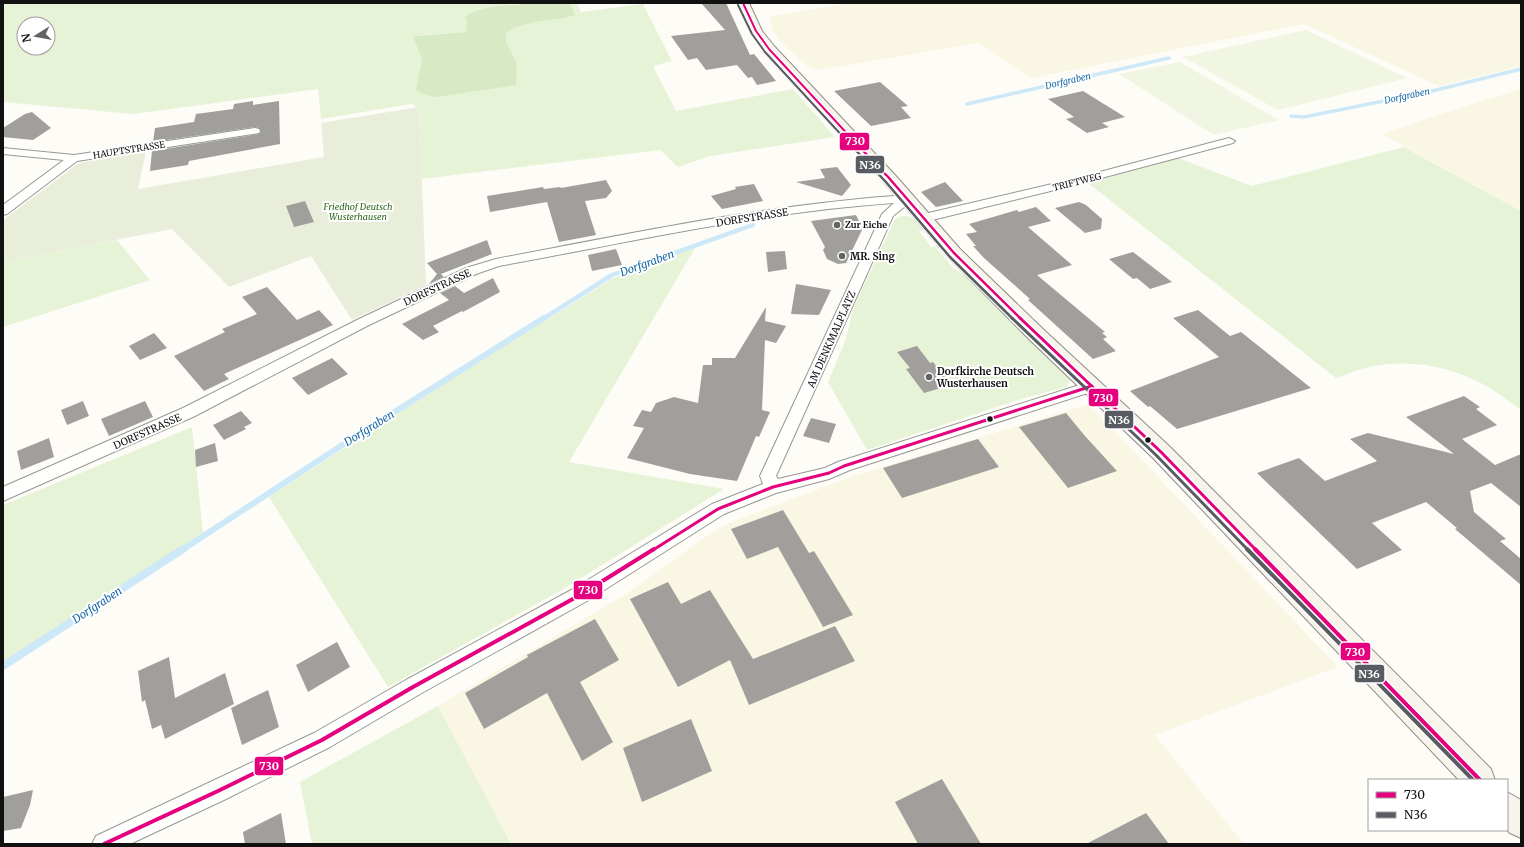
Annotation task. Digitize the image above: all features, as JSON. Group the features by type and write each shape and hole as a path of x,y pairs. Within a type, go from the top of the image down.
{"main road":[{"path":"743,3 756,31 769,49 908,200 958,258 1161,452 1479,779"},
{"path":"1508,809 1521,822"}],"street":[{"name":"HAUPTSTRASSE","path":"3,151 74,158 255,131"},
{"name":"TRIFTWEG","path":"924,218 1071,183 1229,141"},
{"path":"3,211 74,158"},
{"name":"AM DENKMALPLATZ","path":"772,488 768,476 888,214 908,200"},
{"name":"DORFSTRASSE","path":"3,494 189,412 369,320 471,270 496,263 741,217 859,202 908,200"},
{"path":"104,844 218,791 322,740 580,595 718,509 772,488 829,473 844,466 1092,386"}],"shaded area":[{"path":"848,3 1521,3 1521,66 1439,86 1304,24 1031,78 978,43 826,69 817,69 807,66 784,45 772,31 770,20 773,16"},
{"path":"1521,89 1521,211 1382,134 1437,115"},
{"path":"1089,404 1338,667 1155,735 1244,844 511,844 438,706 626,594 707,536 729,523 850,477"}],"green space":[{"path":"3,3 507,3 508,5 537,3 489,7 465,17 467,21 466,32 420,35 413,39 422,59 416,90 517,64 506,41 506,34 512,29 529,23 575,15 570,3 577,3 581,12 643,4 672,61 653,66 676,111 793,89 835,137 710,156 678,167 660,150 422,179 419,108 411,104 321,119 318,89 133,114 3,102"},
{"path":"537,3 570,3 575,15 529,23 513,29 506,34 506,41 517,64 516,85 436,97 426,95 416,90 422,59 413,38 415,36 466,32 467,21 465,17 472,13 489,7"},
{"path":"1306,30 1407,78 1278,110 1183,57"},
{"path":"1180,62 1279,120 1214,135 1119,74"},
{"name":"Friedhof Deutsch Wusterhausen","path":"419,107 426,285 352,320 311,256 229,287 172,229 3,262 3,220 79,163 146,152 138,189 324,157 321,123"},
{"path":"1404,147 1521,211 1521,410 1497,392 1475,380 1461,374 1433,366 1418,364 1389,364 1364,368 1336,378 1088,183 1178,158 1252,186"},
{"path":"902,216 909,216 917,221 923,230 919,231 931,247 935,246 953,268 968,278 1070,377 1071,380 1066,387 1018,400 867,450 828,382 846,339 853,309 895,219"},
{"path":"117,240 150,280 3,327 3,262"},
{"path":"695,248 569,462 724,489 565,588 388,687 269,497 378,426 613,278"},
{"path":"192,427 203,533 3,662 3,505"},
{"path":"438,706 511,844 312,844 300,782"}],"building":[{"path":"701,3 726,3 750,55 754,54 776,81 757,85 752,77 748,78 737,65 706,70 697,58 688,60 671,36 725,30"},
{"path":"880,82 908,106 901,107 911,118 871,126 834,91"},
{"path":"1083,91 1125,117 1102,123 1109,127 1087,133 1066,119 1074,117 1048,99"},
{"path":"253,101 253,105 279,101 280,144 189,161 188,165 150,171 152,151 259,134 261,132 259,128 255,127 153,142 155,128 194,122 196,114 233,109 234,104"},
{"path":"32,112 51,128 33,140 3,137 3,128 25,114"},
{"path":"837,167 851,185 842,196 796,182 825,178 820,169"},
{"path":"606,180 612,191 606,198 585,201 596,235 559,242 547,202 490,212 487,196 543,187 544,189 561,188"},
{"path":"945,182 963,201 936,207 921,192"},
{"path":"754,184 763,201 722,209 711,196 736,189 735,187"},
{"path":"305,201 314,222 294,227 286,206"},
{"path":"1079,202 1086,205 1102,219 1101,229 1085,233 1055,208"},
{"path":"1036,207 1051,221 1028,227 1072,265 1037,275 1105,332 1102,333 1107,337 1103,339 1116,351 1093,359 984,258 973,246 976,246 966,234 977,232 969,224 1017,210 1019,212"},
{"path":"856,215 862,230 846,263 838,264 827,259 823,250 825,247 811,221"},
{"path":"487,240 492,254 441,274 444,277 429,284 437,274 427,263"},
{"path":"616,249 622,265 592,271 588,255"},
{"path":"785,251 787,269 768,272 766,252"},
{"path":"1133,252 1172,282 1150,289 1137,278 1133,279 1109,259"},
{"path":"493,278 500,292 433,326 439,332 423,340 402,324 449,300 440,293 455,286 464,293"},
{"path":"796,284 831,290 819,315 791,314"},
{"path":"267,287 297,320 319,310 333,325 224,374 229,379 204,391 174,356 225,332 222,329 257,314 242,297"},
{"path":"766,307 765,321 786,326 776,343 765,340 762,410 770,412 759,437 756,436 737,481 690,474 627,458 644,428 633,426 642,410 651,412 656,403 674,397 698,403 703,365 712,365 712,358 735,358"},
{"path":"1198,310 1230,336 1241,332 1311,388 1177,429 1130,391 1219,357 1173,318"},
{"path":"154,333 167,348 140,360 129,346"},
{"name":"Dorfkirche Deutsch Wusterhausen","path":"917,346 930,363 933,362 951,385 924,393 906,369 910,368 897,352"},
{"path":"332,358 348,374 308,395 292,378"},
{"path":"1464,396 1480,407 1476,409 1497,425 1462,439 1495,465 1521,454 1521,507 1491,483 1470,491 1474,512 1506,539 1500,541 1521,559 1521,585 1455,529 1457,528 1426,502 1372,523 1402,550 1357,569 1257,473 1299,458 1325,481 1377,461 1350,439 1368,433 1454,454 1406,417"},
{"path":"83,401 89,416 67,425 61,410"},
{"path":"145,401 153,417 109,436 101,419"},
{"path":"241,411 252,423 244,427 246,429 224,440 213,425"},
{"path":"1066,413 1117,471 1068,488 1019,427"},
{"path":"811,418 836,424 829,443 803,436"},
{"path":"49,438 54,457 21,470 17,451"},
{"path":"978,439 999,467 902,498 883,468"},
{"path":"215,443 218,461 196,467 195,450"},
{"path":"783,510 809,553 814,551 853,615 823,627 778,547 747,559 731,529"},
{"path":"668,582 681,604 710,590 753,659 835,626 855,661 749,705 730,660 678,687 630,599"},
{"path":"595,619 619,660 580,682 613,742 582,761 547,693 484,729 465,693 528,657 527,655"},
{"path":"337,642 350,667 308,692 296,665"},
{"path":"169,657 175,698 225,673 234,704 165,739 161,725 152,729 145,700 142,702 138,671"},
{"path":"268,690 279,727 242,745 231,708"},
{"path":"691,719 712,771 642,802 623,748"},
{"path":"942,779 981,844 918,844 895,802"},
{"path":"33,790 30,805 21,828 3,831 3,797"},
{"path":"281,813 286,844 245,844 243,832"},
{"path":"1146,813 1169,844 1086,844"}],"waterway":[{"name":"Dorfgraben","path":"967,104 1169,58"},
{"name":"Dorfgraben","path":"1291,116 1304,117 1424,93 1521,69"},
{"name":"Dorfgraben","path":"543,319 612,275 753,225"},
{"name":"Dorfgraben","path":"182,550 350,440 544,318"},
{"name":"Dorfgraben","path":"3,666 183,549"}],"transit line":[{"name":"730","path":"743,3 756,31 769,49 889,178 954,253 1038,336 1161,452 1479,779"},
{"name":"N36","path":"738,5 752,34 765,52 885,181 950,257 1157,456 1472,779"},
{"name":"730","path":"104,844 218,791 322,740 413,687 580,595 718,509 773,487 829,473 844,466 1092,386"}],"place":[{"name":"Zur Eiche","path":"837,225"},
{"name":"MR. Sing","path":"842,256"},
{"name":"Dorfkirche Deutsch Wusterhausen","path":"929,377"}]}
